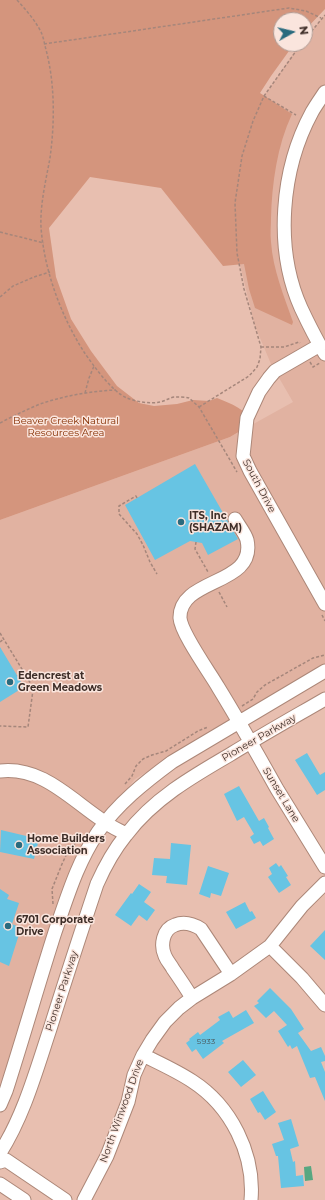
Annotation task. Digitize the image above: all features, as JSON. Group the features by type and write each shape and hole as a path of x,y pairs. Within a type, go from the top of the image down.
{"street":[{"name":"South Drive","path":"325,92 312,112 302,132 294,154 286,192 284,216 285,247 293,285 300,307 322,349 275,371 269,378 259,392 247,418 243,456 325,604"},
{"name":"Sunset Lane","path":"235,519 246,539 248,550 246,560 240,568 193,593 186,600 181,610 180,620 185,632 325,867"},
{"path":"0,1105 6,1091 42,972 72,882 87,850 105,823 127,799 172,762 325,672"},
{"name":"Pioneer Parkway","path":"0,1152 9,1138 22,1109 45,1044 96,884 108,860 126,834 145,814 168,794 192,777 325,698"},
{"path":"0,771 19,771 47,780 60,788 105,823 126,834"},
{"name":"North Winwood Drive","path":"84,1200 107,1156 128,1102 134,1075 152,1040 179,1008 270,946 302,906 325,883"},
{"path":"192,998 165,956 162,946 166,932 172,926 180,923 188,923 196,925 201,929 231,974"},
{"path":"270,946 302,978 325,1005"},
{"path":"143,1055 198,1085 215,1101 234,1125 244,1148 251,1176 252,1190 250,1200"},
{"path":"0,1162 6,1160 65,1200"},
{"path":"0,1184 24,1200"}],"path":[{"path":"17,0 30,14 41,32 49,60 52,88 52,138 42,203 41,226 52,284 69,326 94,366 116,390 127,398 148,403 162,402 174,397 190,398 199,407 249,376 257,367 260,359 261,347 244,289 237,253 235,203 242,156 253,121 264,96 295,52"},
{"path":"44,44 289,8 306,11 321,18"},
{"path":"313,28 325,15"},
{"path":"264,96 296,115"},
{"path":"0,232 44,243"},
{"path":"0,297 13,286 34,276 50,272"},
{"path":"85,394 88,378 94,366"},
{"path":"0,423 39,404 60,398 98,391 116,390"},
{"path":"137,498 136,496 119,506 120,514 137,534 157,574"},
{"path":"0,633 31,684 33,690 28,727 0,726"},
{"path":"0,642 4,639"},
{"path":"17,676 23,673"}],"shaded area":[{"path":"325,15 325,665 135,779 92,833 0,1092 0,520 230,437 293,402 271,364 255,326 237,253 264,96 294,52 313,52 313,29"},
{"path":"311,1166 313,1180 305,1181 304,1167"}],"green space":[{"name":"Beaver Creek Natural Resources Area","path":"0,0 325,0 325,9 313,22 313,12 273,12 273,52 288,52 260,93 292,114 276,165 272,205 271,239 274,263 279,283 293,322 292,325 255,308 249,289 244,264 223,266 161,188 90,177 49,228 56,277 71,319 91,351 117,386 139,403 154,406 177,404 193,400 209,401 217,398 233,405 247,414 254,423 230,437 0,520"}],"building":[{"name":"ITS, Inc (SHAZAM)","path":"195,464 238,539 208,555 202,543 190,541 155,560 125,505"},
{"name":"Edencrest at Green Meadows","path":"0,647 24,687 0,702"},
{"path":"307,753 320,775 325,772 325,790 317,795 295,760"},
{"path":"239,786 259,821 264,818 274,839 263,846 260,841 254,844 250,837 254,834 244,817 237,821 224,794"},
{"name":"Home Builders Association","path":"1,830 39,839 34,859 0,852"},
{"path":"171,843 191,845 187,885 166,883 167,876 152,875 154,858 170,859"},
{"path":"276,863 279,867 281,865 288,876 286,877 291,885 279,893 268,877 272,874 269,868"},
{"path":"208,866 229,873 221,896 211,893 210,898 199,894"},
{"path":"139,884 151,892 144,902 155,910 147,921 139,915 131,926 115,915"},
{"name":"6701 Corporate Drive","path":"0,889 9,895 7,899 19,903 12,924 21,928 9,966 0,962"},
{"path":"245,902 250,912 252,911 256,918 236,929 226,912"},
{"path":"325,930 325,960 310,946"},
{"path":"270,988 291,1009 304,1029 298,1033 311,1051 321,1047 325,1056 325,1061 321,1062 325,1072 325,1101 315,1077 310,1078 297,1046 292,1049 290,1045 288,1047 278,1031 287,1025 274,1011 266,1018 254,1006 259,1003 257,1001"},
{"path":"246,1010 254,1023 222,1041 224,1043 203,1059 196,1049 192,1052 186,1043 198,1032 200,1035 220,1020 218,1017 229,1011 233,1018"},
{"path":"243,1060 256,1075 241,1087 228,1072"},
{"path":"263,1091 276,1112 265,1120 260,1112 258,1113 250,1099"},
{"path":"291,1119 299,1146 290,1149 293,1162 295,1161 296,1176 303,1175 304,1186 281,1188 278,1156 276,1156 272,1144 284,1140 278,1123"}],"place":[{"name":"ITS, Inc (SHAZAM)","path":"181,522"},
{"name":"Edencrest at Green Meadows","path":"10,682"},
{"name":"Home Builders Association","path":"19,845"},
{"name":"6701 Corporate Drive","path":"8,926"}]}
